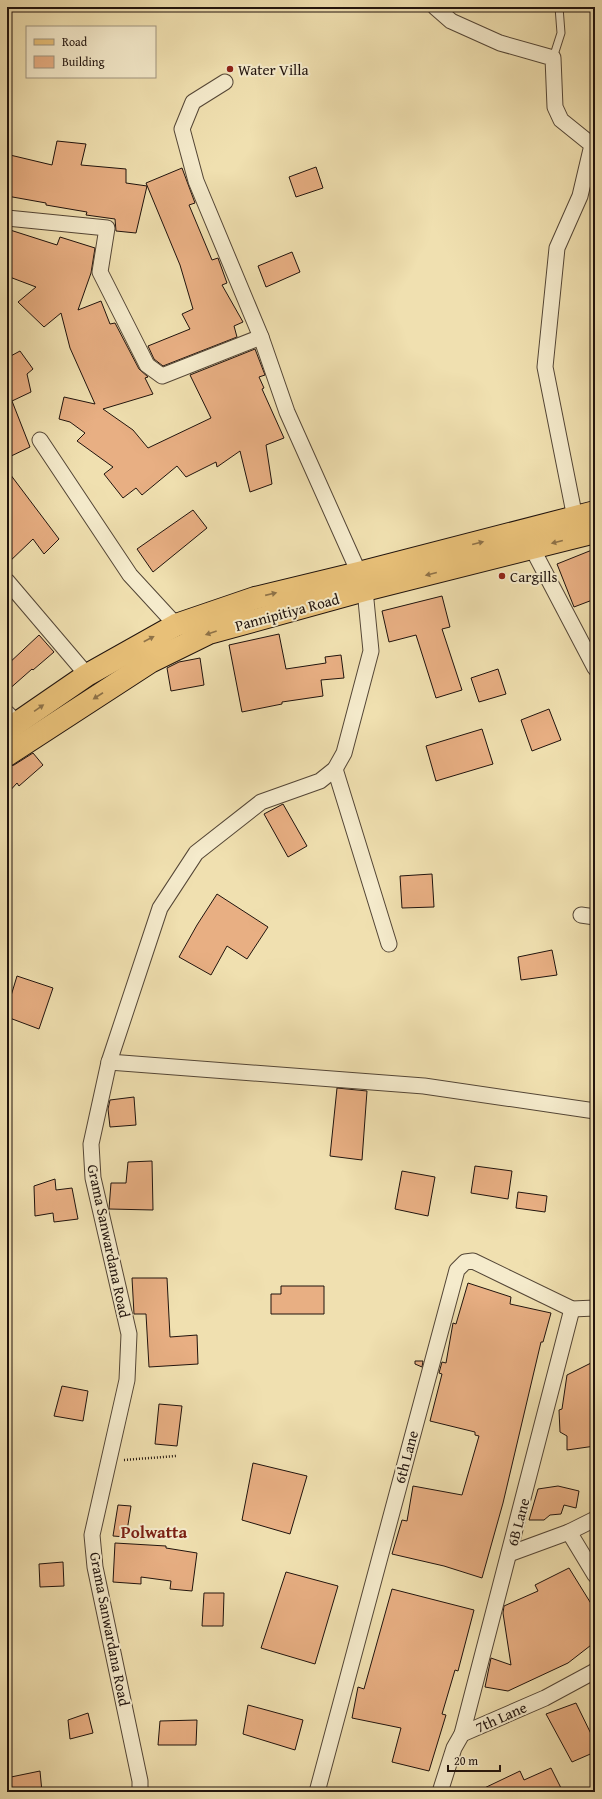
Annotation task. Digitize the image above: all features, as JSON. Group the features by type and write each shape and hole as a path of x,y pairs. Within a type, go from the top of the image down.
{"main road":[{"name":"Pannipitiya Road","path":"7,755 150,662 209,633 362,582 585,515"},
{"name":"Pannipitiya Road","path":"10,722 87,675 176,625 255,598 362,582 532,548 595,532"}],"street":[{"path":"435,7 451,21 500,43 553,58 555,107 561,120 592,145 580,196 557,248 545,367 585,515"},
{"name":"Grama Sanwardana Road","path":"140,1792 140,1781 95,1567 92,1536 110,1461 126,1380 129,1334 93,1178 91,1144 109,1062 160,908 196,853 261,802 320,781 335,769 344,753 371,651 362,582 287,412 261,337 196,181 182,129 193,102 225,82"},
{"path":"7,218 107,228 100,272 147,365 162,376 261,337"},
{"path":"40,440 130,575 176,625"},
{"path":"532,548 595,668"},
{"path":"7,580 87,675"},
{"path":"335,769 389,944"},
{"path":"109,1062 424,1086 595,1110"},
{"name":"6th Lane","path":"317,1792 457,1270 465,1262 473,1261 572,1309 595,1308"},
{"name":"6B Lane","path":"462,1734 572,1309"},
{"path":"509,1554 569,1532 595,1519"},
{"path":"569,1532 595,1575"},
{"name":"7th Lane","path":"440,1792 451,1755 462,1734 545,1698 595,1671"}],"lane":[{"path":"553,58 561,33 560,7"}],"path":[{"path":"110,1461 176,1456"}],"building":[{"path":"57,141 86,144 81,165 126,169 126,183 147,186 136,233 116,231 115,219 86,215 87,212 7,196 7,168 10,155 52,165"},
{"path":"316,167 323,188 296,197 289,177"},
{"path":"182,168 195,203 189,205 212,260 218,258 227,283 222,285 243,322 234,326 237,337 163,366 154,359 148,346 190,329 182,314 193,309 180,265 146,183"},
{"path":"7,229 57,245 60,237 95,248 91,273 78,310 101,301 110,324 115,323 139,369 148,377 145,378 153,394 103,409 133,430 148,448 211,418 190,375 255,349 265,375 259,377 264,388 262,389 284,438 266,445 272,484 250,492 240,451 217,467 216,462 186,477 177,466 142,495 136,488 123,498 104,474 113,467 77,441 85,433 70,422 59,419 64,397 95,404 70,348 61,313 44,327 18,302 36,287 7,276"},
{"path":"292,252 300,272 266,287 258,266"},
{"path":"20,351 33,369 27,374 31,392 12,401 30,447 7,458 7,358"},
{"path":"7,470 59,539 44,554 33,539 7,564"},
{"path":"193,510 207,528 153,572 137,549"},
{"path":"592,550 595,558 595,599 574,607 557,564"},
{"path":"442,596 450,627 442,629 462,690 436,698 416,635 389,642 382,611"},
{"path":"279,634 286,669 326,663 325,657 341,655 344,678 321,680 323,696 282,702 282,704 242,712 229,645"},
{"path":"39,635 54,652 7,691 7,665"},
{"path":"200,658 204,685 171,691 167,668 179,662"},
{"path":"498,669 506,694 479,702 471,678"},
{"path":"549,709 561,740 532,751 521,720"},
{"path":"482,729 493,764 436,781 426,746"},
{"path":"33,753 43,765 19,786 17,783 7,794 7,767 14,765"},
{"path":"283,804 307,846 288,857 264,814"},
{"path":"432,874 434,907 402,908 400,876"},
{"path":"217,894 268,927 247,959 227,946 211,975 179,957"},
{"path":"552,950 557,975 521,980 518,957"},
{"path":"17,976 53,988 39,1029 7,1017 7,1009"},
{"path":"337,1088 367,1091 362,1160 330,1156"},
{"path":"134,1097 136,1125 110,1127 108,1109 110,1100"},
{"path":"152,1161 153,1210 109,1209 111,1183 126,1183 128,1162"},
{"path":"475,1166 512,1171 508,1199 471,1193"},
{"path":"402,1171 435,1177 428,1216 395,1209"},
{"path":"55,1179 56,1190 72,1188 78,1219 54,1222 53,1213 35,1216 34,1186"},
{"path":"518,1192 547,1196 545,1212 516,1208"},
{"path":"132,1278 167,1278 170,1337 197,1335 198,1364 149,1367 146,1314 134,1314"},
{"path":"468,1283 511,1297 510,1304 551,1313 543,1342 541,1342 503,1503 482,1578 444,1566 392,1554 402,1520 407,1521 413,1486 462,1495 479,1436 475,1435 475,1432 430,1421 442,1374 439,1373 442,1362 446,1363 453,1323 456,1324"},
{"path":"281,1286 324,1286 324,1314 271,1314 271,1294 281,1294"},
{"path":"415,1361 423,1361 422,1367 415,1364"},
{"path":"595,1361 595,1446 567,1450 567,1436 560,1432 559,1410 562,1409 567,1375"},
{"path":"62,1386 88,1391 83,1421 54,1416"},
{"path":"159,1404 182,1406 177,1446 155,1444"},
{"path":"253,1463 307,1476 290,1534 242,1520"},
{"path":"558,1486 579,1491 576,1508 564,1505 561,1514 550,1515 544,1520 529,1520 538,1489"},
{"path":"118,1505 131,1506 126,1537 113,1536"},
{"path":"115,1543 166,1546 166,1548 197,1553 192,1591 170,1589 171,1581 141,1577 141,1584 113,1582"},
{"path":"63,1562 64,1586 40,1587 39,1564"},
{"path":"569,1568 595,1610 595,1642 568,1663 508,1691 485,1687 491,1658 511,1665 503,1613 504,1606 538,1591 535,1585"},
{"path":"286,1572 338,1586 315,1664 261,1648"},
{"path":"392,1589 474,1610 458,1671 455,1670 442,1714 446,1715 429,1771 392,1762 401,1728 352,1718 358,1687 364,1689"},
{"path":"204,1593 224,1593 223,1626 202,1626"},
{"path":"576,1703 595,1742 595,1752 572,1762 546,1714"},
{"path":"248,1705 303,1720 295,1750 243,1734"},
{"path":"88,1713 93,1733 70,1739 68,1720"},
{"path":"197,1720 196,1745 158,1745 160,1721"},
{"path":"551,1768 563,1792 476,1792 520,1771 524,1780"},
{"path":"40,1771 42,1792 12,1792 11,1777"}],"place":[{"name":"Water Villa","path":"230,69"},
{"name":"Cargills","path":"502,576"}],"district":[{"name":"Polwatta","path":"154,1531"}]}
